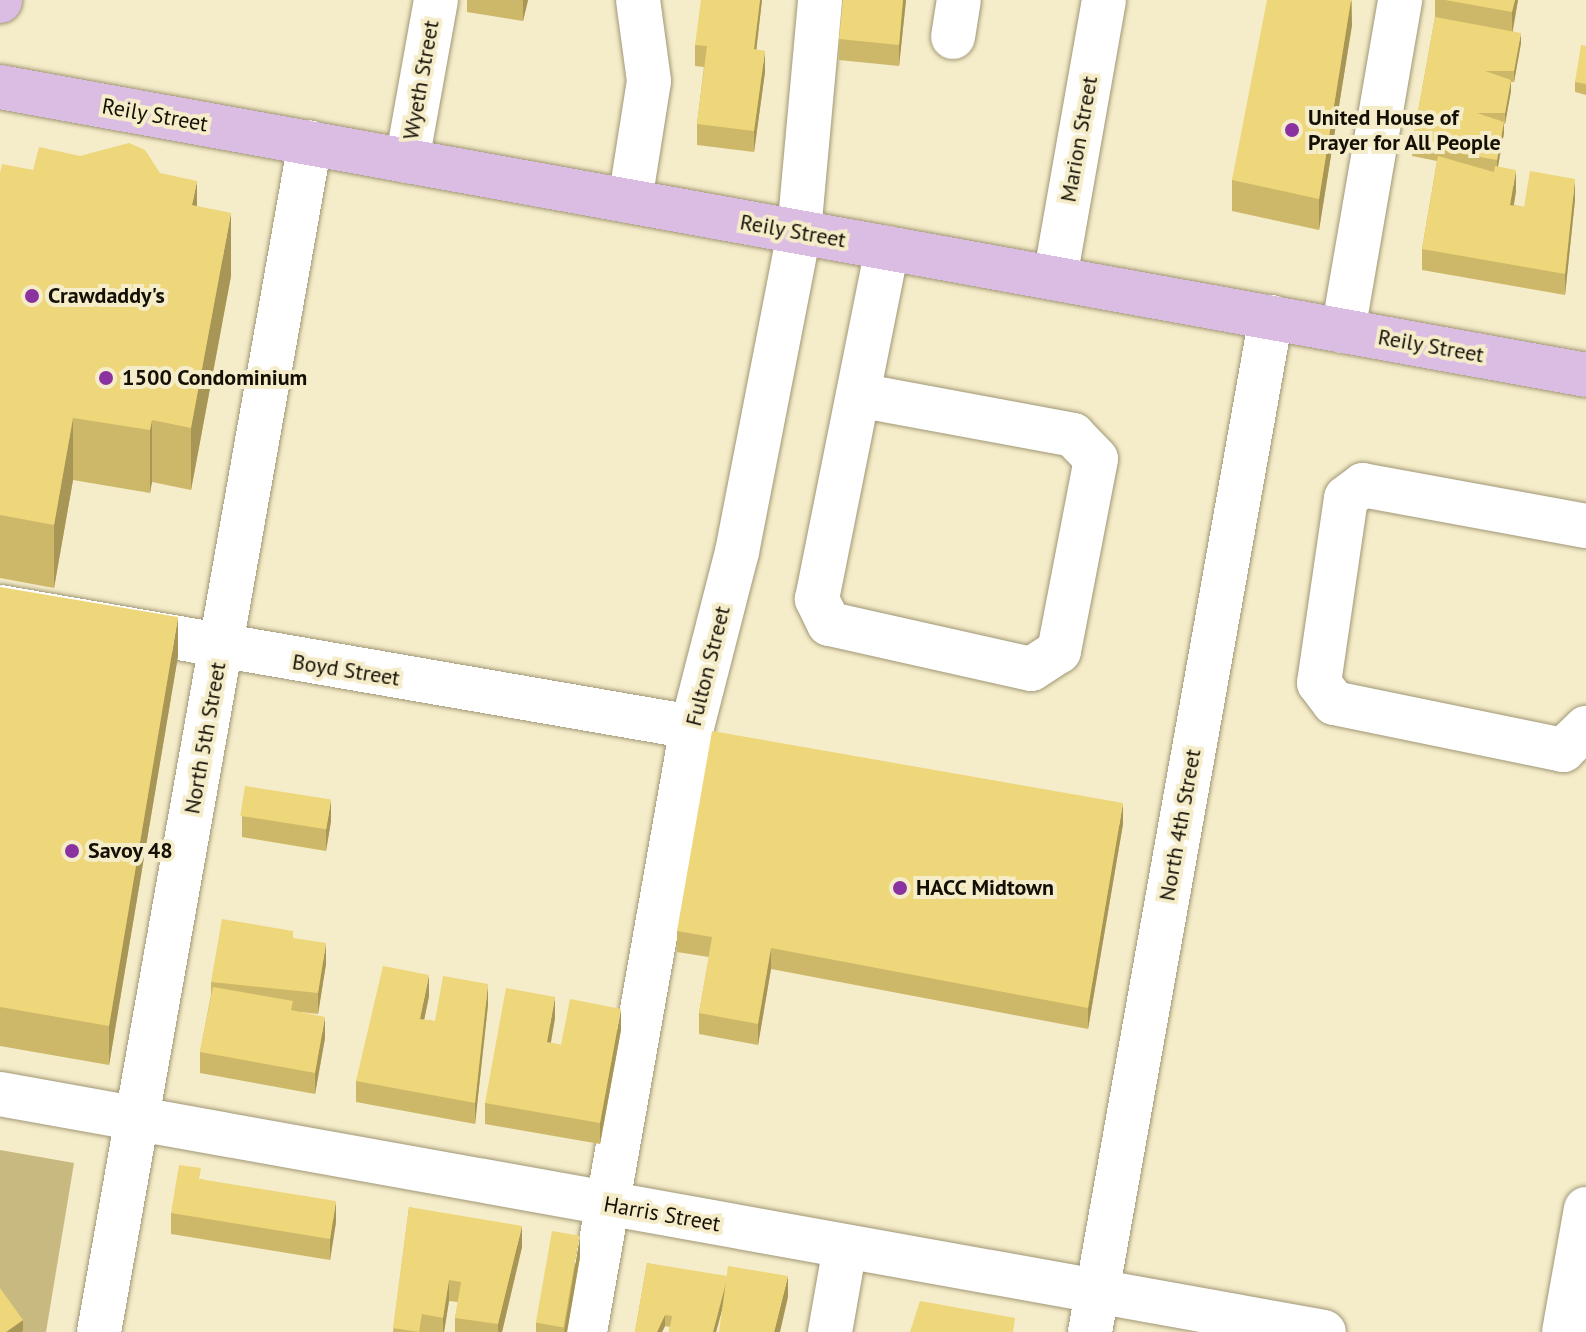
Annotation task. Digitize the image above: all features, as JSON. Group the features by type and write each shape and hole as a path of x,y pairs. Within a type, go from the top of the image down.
{"main road":[{"name":"Reily Street","path":"0,87 1586,375"}],"street":[{"name":"Wyeth Street","path":"407,161 436,0"},
{"path":"630,201 649,81 638,0"},
{"name":"Fulton Street","path":"585,1332 692,727 737,552 799,232 820,0"},
{"name":"Marion Street","path":"1055,278 1104,0"},
{"path":"1343,331 1400,0"},
{"name":"North 5th Street","path":"99,1332 310,143"},
{"path":"858,395 1073,435 1096,459 1059,651 1031,669 829,624 817,599 887,248"},
{"name":"North 4th Street","path":"1094,1312 1271,317"},
{"path":"1586,526 1363,485 1346,498 1319,683 1334,703 1563,750 1586,728"},
{"name":"Boyd Street","path":"0,607 221,649 692,727"},
{"name":"Harris Street","path":"0,1094 845,1247 1094,1312 1324,1332"},
{"path":"1564,1332 1586,1209"},
{"path":"830,1332 845,1247"}],"shaded area":[{"path":"0,1150 74,1163 46,1332 0,1332"}],"building":[{"path":"701,0 760,0 754,49 765,51 754,131 697,124 707,46 695,45"},
{"path":"843,0 903,0 899,45 839,39"},
{"name":"United House of Prayer for All People","path":"1267,0 1351,0 1319,199 1232,180"},
{"path":"1445,0 1515,0 1512,12"},
{"path":"1435,17 1521,33 1514,71 1485,71 1511,80 1505,113 1477,113 1504,122 1497,160 1412,145"},
{"path":"1581,45 1586,46 1586,84 1575,82"},
{"name":"1500 Condominium","path":"129,143 145,150 160,173 197,181 192,205 231,213 191,428 152,420 150,430 73,418 54,525 0,515 2,164 33,170 39,147 80,156"},
{"path":"1438,156 1494,172 1495,166 1516,170 1510,205 1524,207 1530,171 1575,179 1565,274 1422,249"},
{"name":"Savoy 48","path":"0,587 178,617 109,1026 0,1007"},
{"name":"HACC Midtown","path":"712,731 1123,803 1088,1008 771,948 758,1024 699,1013 712,937 677,931"},
{"path":"245,786 331,800 326,829 240,816"},
{"path":"222,919 293,931 293,938 326,943 318,993 211,982"},
{"path":"383,966 429,975 420,1019 435,1021 443,976 488,984 475,1103 356,1081"},
{"path":"213,987 293,1001 291,1010 325,1017 315,1073 200,1052"},
{"path":"506,988 555,997 547,1042 561,1045 570,999 621,1009 600,1123 485,1103"},
{"path":"179,1165 201,1168 199,1179 336,1201 330,1239 171,1213"},
{"path":"409,1207 522,1226 498,1324 455,1318 461,1282 449,1280 443,1318 422,1314 419,1332 393,1328"},
{"path":"552,1231 580,1236 563,1327 536,1323"},
{"path":"647,1263 727,1276 713,1332 669,1332 672,1316 665,1315 657,1332 635,1332"},
{"path":"728,1266 788,1276 774,1332 719,1332"},
{"path":"0,1288 23,1320 6,1332 0,1332"},
{"path":"920,1301 1015,1318 1013,1332 910,1332"}],"place":[{"name":"United House of Prayer for All People","path":"1292,130"},
{"name":"Crawdaddy's","path":"32,296"},
{"name":"1500 Condominium","path":"106,378"},
{"name":"Savoy 48","path":"72,851"},
{"name":"HACC Midtown","path":"900,888"}]}
